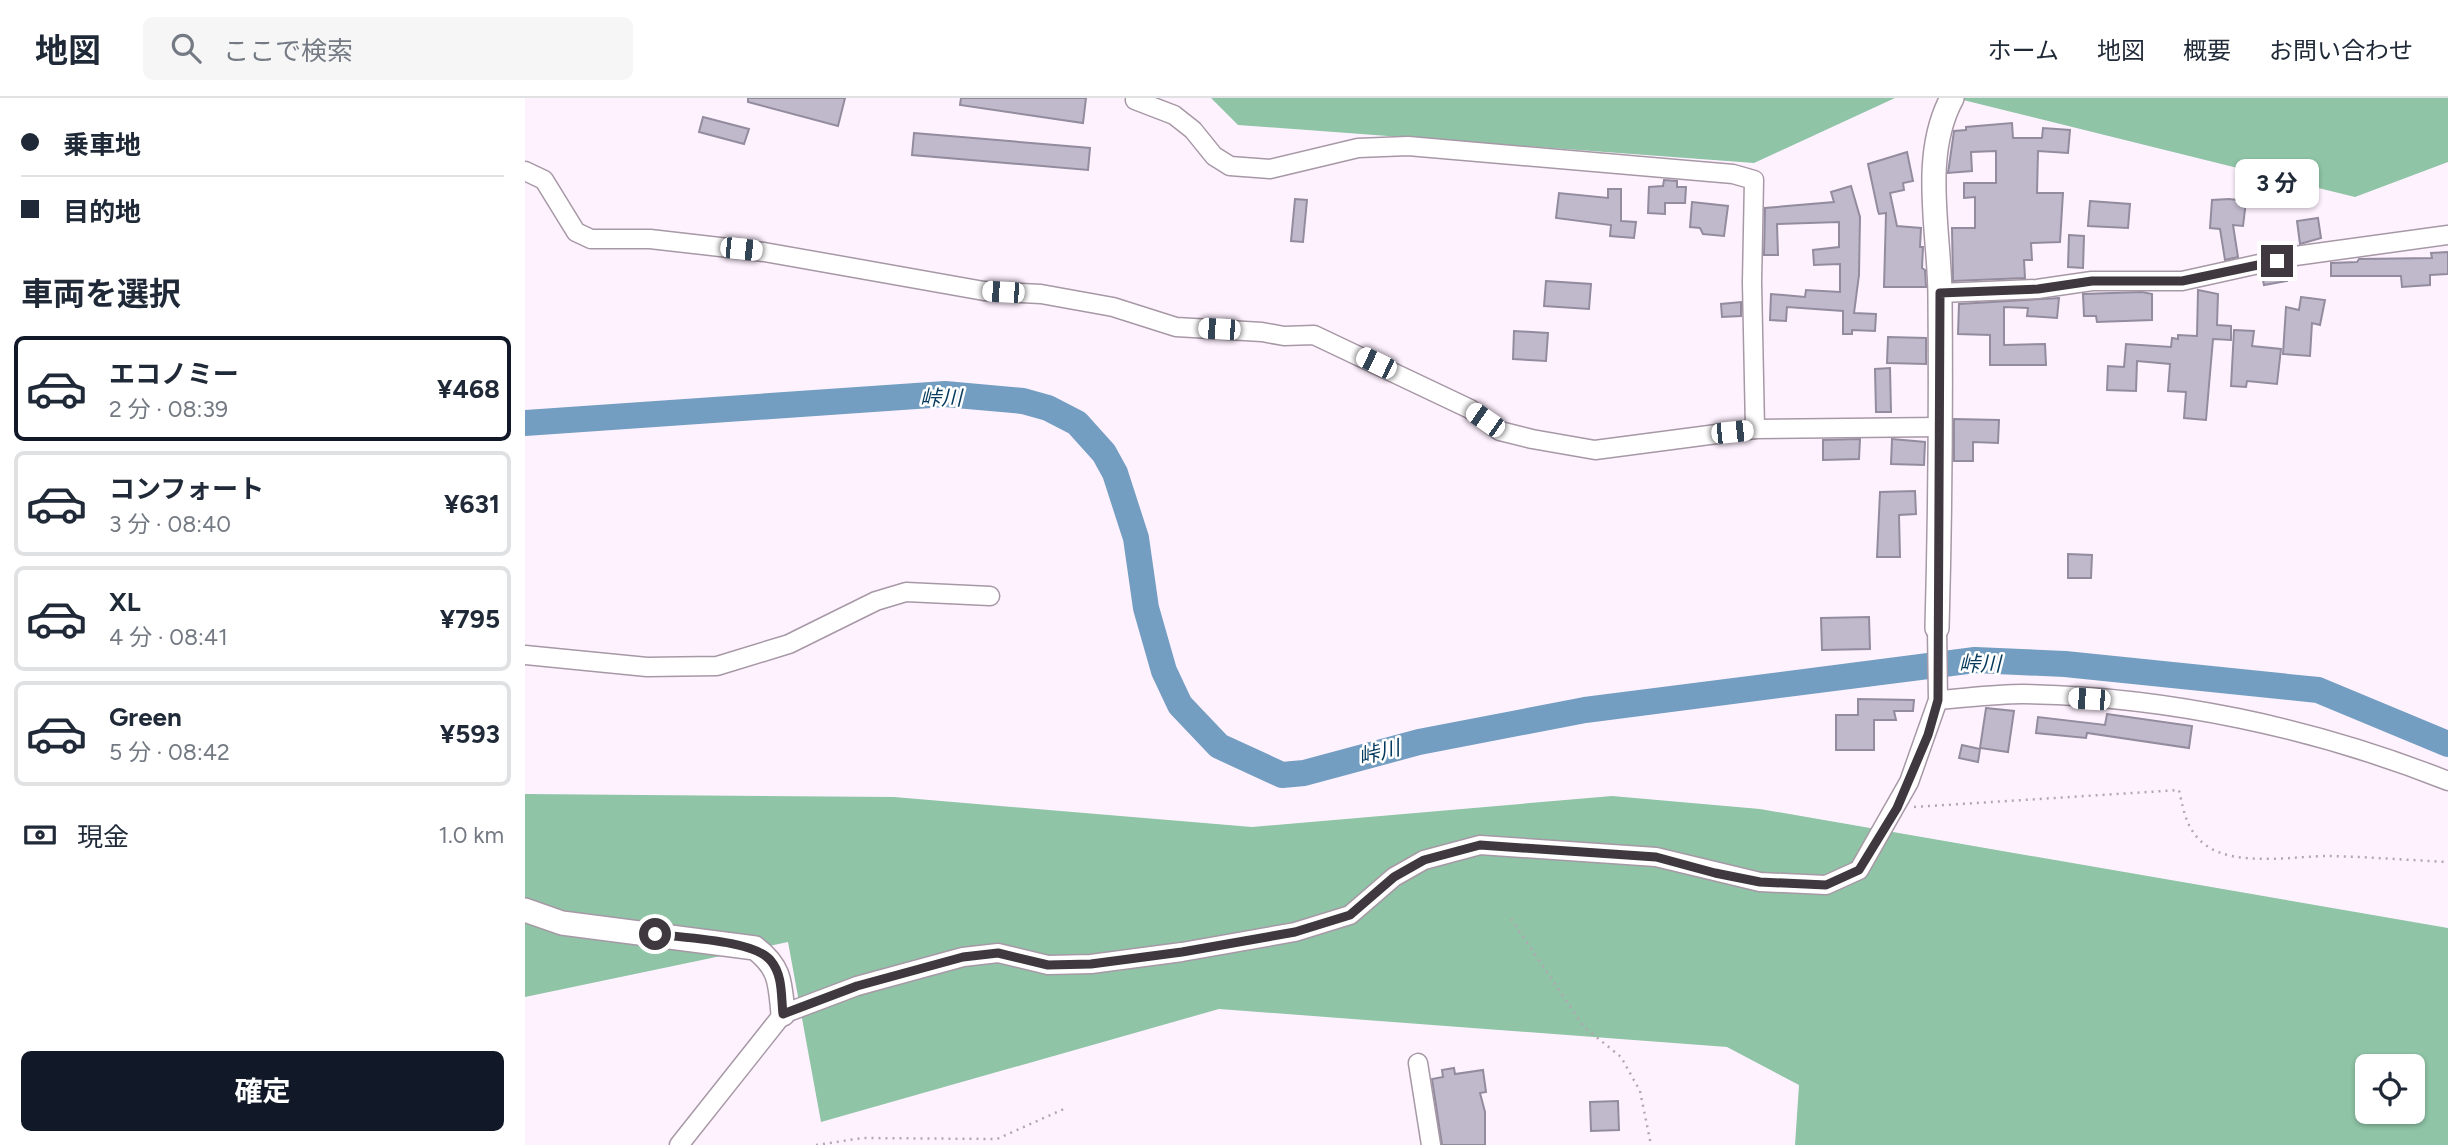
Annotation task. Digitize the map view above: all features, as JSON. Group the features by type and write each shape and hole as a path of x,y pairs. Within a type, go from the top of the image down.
{"street":[{"path":"679,1145 783,1014 857,986 963,957 998,953 1048,965 1091,964 1182,952 1295,932 1350,915 1394,877 1424,860 1480,845 1656,857 1760,882 1826,885 1859,870 1897,808 1928,735 1938,700 1940,293 1935,164 1941,119 1952,98"},
{"path":"1135,100 1174,115 1193,130 1214,156 1230,166 1270,169 1358,148 1408,146 1733,174 1754,180 1752,282 1755,429"},
{"path":"525,171 544,180 576,232 591,239 650,239 764,252 984,291 1041,294 1113,307 1175,327 1262,332 1284,336 1314,335 1470,410 1500,431 1532,439 1595,450 1755,429 1940,428"},
{"path":"1940,293 2038,289 2092,281 2182,281 2295,256 2448,235"},
{"path":"525,655 647,667 717,666 789,644 876,601 906,592 990,596"},
{"path":"1938,700 2022,694 2134,702 2249,721 2369,753 2448,781"},
{"path":"525,910 562,923 755,948 771,961 780,982 783,1014"},
{"path":"1418,1063 1431,1145"}],"path":[{"path":"1897,808 2179,790 2186,824 2207,846 2222,853 2259,859 2328,856 2448,862"},
{"path":"1511,919 1584,1027 1621,1057 1640,1091 1650,1145"},
{"path":"817,1145 863,1138 997,1139 1066,1108"}],"green space":[{"path":"1211,98 1895,98 1754,163 1238,125"},
{"path":"1955,98 2448,98 2448,162 2355,197"},
{"path":"525,794 894,797 1252,827 1612,796 1760,809 2448,928 2448,1145 1795,1145 1799,1085 1727,1047 1219,1009 821,1122 788,942 525,997"}],"building":[{"path":"748,98 845,98 838,126 748,102"},
{"path":"961,98 1086,98 1083,123 960,105"},
{"path":"703,117 749,129 744,144 699,132"},
{"path":"2012,123 2013,138 2042,138 2043,128 2070,130 2068,153 2038,151 2037,193 2063,193 2060,242 2031,243 2032,260 2024,260 2025,278 1953,281 1952,228 1975,228 1975,197 1964,198 1964,183 1996,183 1996,151 1971,152 1972,171 1948,173 1954,131 1966,130 1966,127"},
{"path":"914,133 1090,148 1088,170 912,155"},
{"path":"1907,152 1913,181 1903,183 1904,190 1890,193 1897,226 1921,228 1920,247 1923,247 1922,268 1925,270 1926,287 1884,287 1886,213 1879,214 1868,164"},
{"path":"1664,180 1677,181 1677,187 1686,187 1685,203 1665,203 1665,214 1648,213 1649,187 1663,186"},
{"path":"1851,186 1860,217 1859,275 1854,313 1876,314 1875,331 1852,330 1852,334 1843,334 1843,311 1787,307 1786,321 1770,320 1771,294 1805,297 1806,290 1840,292 1840,264 1814,265 1813,250 1839,247 1839,222 1777,224 1778,255 1764,255 1765,208 1834,202 1831,192"},
{"path":"1608,189 1621,189 1621,221 1636,222 1634,238 1610,236 1611,225 1556,218 1559,193 1608,198"},
{"path":"1295,199 1307,200 1303,242 1291,241"},
{"path":"2212,200 2246,201 2243,226 2233,225 2238,257 2225,260 2220,229 2210,228"},
{"path":"2090,201 2130,204 2128,228 2088,226"},
{"path":"1692,202 1728,206 1724,236 1703,234 1700,228 1690,227"},
{"path":"2318,218 2321,238 2300,244 2297,221"},
{"path":"2069,235 2084,236 2083,268 2068,267"},
{"path":"2448,252 2448,274 2430,275 2430,285 2402,287 2401,276 2331,276 2331,263 2357,262 2359,259 2432,258 2431,253"},
{"path":"2285,270 2287,281 2264,285 2262,275"},
{"path":"1546,281 1591,284 1589,309 1544,306"},
{"path":"2198,290 2218,294 2217,325 2231,326 2231,340 2213,339 2206,420 2184,418 2186,392 2168,391 2170,364 2137,361 2136,391 2107,390 2108,366 2124,367 2126,344 2171,347 2172,338 2178,339 2178,335 2197,336"},
{"path":"2083,294 2152,294 2152,320 2097,322 2096,316 2084,316"},
{"path":"2301,297 2325,300 2320,325 2312,323 2310,356 2283,354 2286,307 2299,310"},
{"path":"2059,298 2057,318 2027,316 2028,308 2004,307 2004,345 2045,344 2046,365 1990,365 1990,335 1958,334 1959,304"},
{"path":"1741,302 1741,316 1722,317 1721,304"},
{"path":"2234,330 2254,331 2252,346 2281,349 2277,384 2247,381 2246,387 2231,386"},
{"path":"1514,331 1548,333 1546,361 1513,359"},
{"path":"1888,337 1926,338 1926,364 1887,363"},
{"path":"1890,368 1891,412 1876,412 1875,369"},
{"path":"1954,419 1999,420 1998,443 1973,442 1973,461 1954,461"},
{"path":"1860,439 1859,459 1823,460 1823,440"},
{"path":"1892,439 1925,442 1924,465 1891,464"},
{"path":"1915,491 1916,514 1899,515 1900,557 1877,557 1880,492"},
{"path":"2068,554 2092,555 2091,578 2068,578"},
{"path":"1869,617 1870,649 1822,650 1821,618"},
{"path":"1858,699 1914,700 1913,711 1894,711 1896,720 1874,720 1874,750 1836,750 1836,715 1858,715"},
{"path":"1986,708 2014,711 2008,752 1980,748"},
{"path":"2107,714 2192,726 2189,748 2087,733 2086,738 2036,733 2038,717 2105,725"},
{"path":"1962,745 1980,749 1978,762 1959,758"},
{"path":"1454,1068 1455,1074 1483,1070 1486,1092 1480,1093 1485,1112 1485,1145 1442,1145 1432,1079 1443,1077 1442,1070"},
{"path":"1618,1101 1619,1130 1591,1131 1590,1102"}],"waterway":[{"name":"峠川","path":"525,423 945,394 1023,401 1048,408 1077,423 1104,453 1115,473 1136,538 1146,608 1164,671 1180,705 1219,746 1282,775 1304,773 1419,742 1585,710 1975,660 2065,664 2318,690 2448,744"}],"route":[{"path":"655,934 755,948 771,961 780,982 783,1014 857,986 963,957 998,953 1048,965 1091,964 1182,952 1295,932 1350,915 1394,877 1424,860 1480,845 1656,857 1760,882 1826,885 1859,870 1882,828 1897,808 1928,735 1938,700 1940,293 2038,289 2092,281 2182,281 2277,261"}]}
